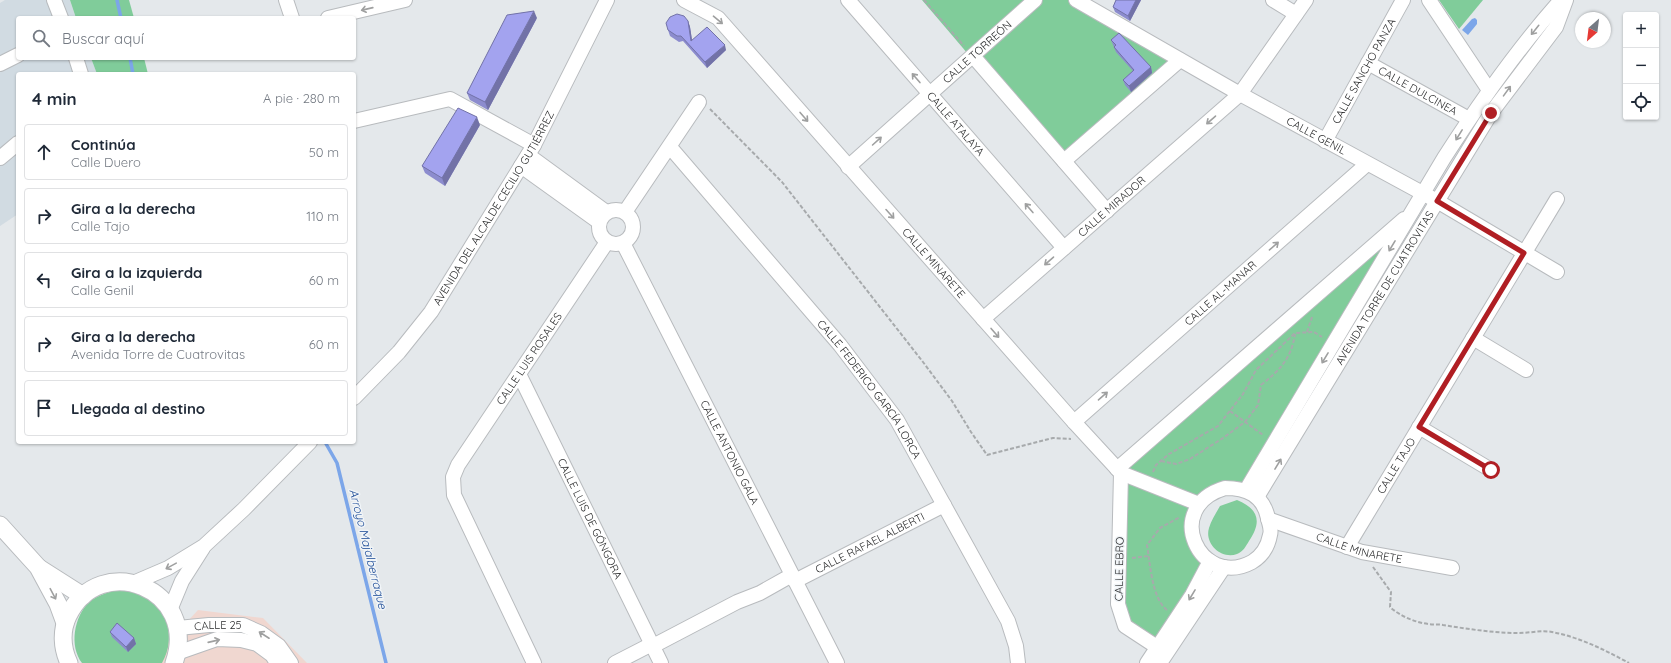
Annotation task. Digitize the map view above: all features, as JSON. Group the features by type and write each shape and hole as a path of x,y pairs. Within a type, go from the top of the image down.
{"main road":[{"path":"0,525 38,567 58,604 65,623"},
{"path":"38,567 83,596"},
{"path":"65,660 63,639 65,623 72,608 83,596 98,586 115,582 133,583 148,588 160,597 170,610 178,628 179,641 175,658"}],"street":[{"path":"54,0 60,16"},
{"path":"286,0 291,16"},
{"path":"337,16 405,0"},
{"name":"AVENIDA DEL ALCALDE CECILIO GUTIÉRREZ","path":"356,396 399,352 430,312 527,155 607,0"},
{"name":"CALLE MINARETE","path":"684,0 718,18 848,167 1119,471 1198,506"},
{"name":"CALLE ATALAYA","path":"848,0 1064,248"},
{"name":"CALLE TORREÓN","path":"848,167 1035,0"},
{"name":"CALLE GENIL","path":"1076,0 1240,94 1437,201 1557,272"},
{"path":"1273,0 1296,14"},
{"name":"CALLE MIRADOR","path":"983,319 1240,94 1306,0"},
{"name":"CALLE SANCHO PANZA","path":"1325,141 1402,0"},
{"path":"1429,0 1488,90"},
{"name":"AVENIDA TORRE DE CUATROVITAS","path":"1252,494 1274,442 1334,344 1422,194 1488,90 1561,0"},
{"name":"AVENIDA TORRE DE CUATROVITAS","path":"1252,494 1491,113 1556,27 1566,0"},
{"path":"0,64 16,56"},
{"path":"973,56 1106,211"},
{"path":"76,60 80,72"},
{"path":"1064,161 1180,60"},
{"name":"CALLE DULCINEA","path":"1368,63 1469,119"},
{"path":"356,121 450,99 527,155 602,217"},
{"path":"625,212 699,102"},
{"path":"0,158 16,145"},
{"name":"CALLE FEDERICO GARCÍA LORCA","path":"670,147 850,357 898,420 1008,620 1016,646 1018,663"},
{"name":"CALLE AL-MANAR","path":"1074,422 1367,164"},
{"name":"CALLE TAJO","path":"1347,547 1557,199"},
{"path":"616,209 625,212 632,220 633,231 623,243 612,244 607,242 599,233 602,217 616,209"},
{"path":"1119,471 1413,211"},
{"name":"CALLE LUIS ROSALES","path":"534,663 454,495 453,477 458,465 607,242"},
{"name":"CALLE ANTONIO GALA","path":"623,243 837,663"},
{"path":"1473,338 1526,370"},
{"name":"CALLE LUIS DE GÓNGORA","path":"518,374 661,663"},
{"path":"1419,427 1491,470"},
{"path":"133,583 168,568 204,546 244,509 308,444"},
{"name":"CALLE EBRO","path":"1119,471 1118,604 1125,626 1157,647"},
{"path":"1225,488 1236,488 1252,494 1266,507 1272,530 1264,551 1256,559 1246,565 1224,567 1210,561 1201,554 1195,545 1192,534 1192,522 1198,506 1211,494 1225,488"},
{"name":"CALLE RAFAEL ALBERTI","path":"615,663 737,602 794,578 944,505"},
{"name":"CALLE MINARETE","path":"1268,519 1362,552 1452,568"},
{"path":"170,610 182,581 204,546"},
{"path":"1147,663 1192,595 1210,561"},
{"path":"1160,663 1224,567"},
{"name":"CALLE 25","path":"178,628 208,625 243,625 262,633 279,646 291,663"},
{"name":"CALLE 25","path":"175,658 217,639 240,640 257,644 272,655 277,663"}],"path":[{"path":"924,0 973,56"},
{"path":"699,102 701,99 782,182 923,362 952,401 970,432 987,455 1053,438 1090,440"},
{"path":"1148,484 1156,465 1169,454 1218,426 1244,394 1256,370 1295,333 1314,332 1334,344"},
{"path":"1161,461 1176,464 1190,459 1245,422 1258,405 1261,385 1277,372 1292,349 1295,333"},
{"path":"1230,411 1274,442"},
{"path":"1177,618 1162,607 1155,591 1147,545 1160,528 1198,506"},
{"path":"1362,552 1391,592 1390,607 1399,614 1406,616 1408,619 1419,623 1470,630 1520,633 1544,631 1565,635 1589,643 1629,663"},
{"path":"1119,560 1149,556"}],"shaded area":[{"path":"5,0 70,0 75,16 16,16 16,60 92,60 96,72 16,72 16,215 0,226 0,3"},
{"path":"198,610 263,618 307,663 149,663"}],"green space":[{"path":"70,0 129,0 133,16 75,16"},
{"path":"922,0 1026,0 968,54"},
{"path":"1035,0 1076,0 1180,60 1064,161 973,56"},
{"path":"1439,0 1483,0 1459,29"},
{"path":"92,60 144,60 148,72 96,72"},
{"path":"1413,211 1246,490 1225,488 1192,522 1210,561 1157,647 1125,626 1121,473"},
{"path":"1237,500 1254,512 1257,522 1256,528 1247,545 1241,552 1226,555 1220,553 1212,545 1209,540 1209,528 1220,506"},
{"path":"118,590 131,591 144,595 154,602 161,610 169,630 167,652 162,663 82,663 78,656 75,640 75,632 80,615 84,608 92,600 103,594"}],"water":[{"path":"1475,18 1477,20 1477,24 1468,35 1462,30 1472,19"}],"building":[{"path":"1116,0 1136,0 1128,16 1113,7"},
{"path":"534,11 485,102 467,93 507,15"},
{"path":"677,14 684,16 688,21 691,41 707,27 725,45 705,62 681,36 677,36 668,30 666,23 670,17"},
{"path":"1119,33 1151,67 1129,86 1123,80 1134,70 1114,47 1116,45 1111,40"},
{"path":"458,108 477,117 442,178 422,166"},
{"path":"117,623 134,638 126,647 110,632"}],"waterway":[{"name":"Arroyo Majalberraque","path":"117,0 121,16"},
{"name":"Arroyo Majalberraque","path":"130,60 133,72"},
{"name":"Arroyo Majalberraque","path":"326,444 337,463 386,663"}],"route":[{"path":"1491,113 1437,201 1524,253 1419,427 1491,470"}]}
